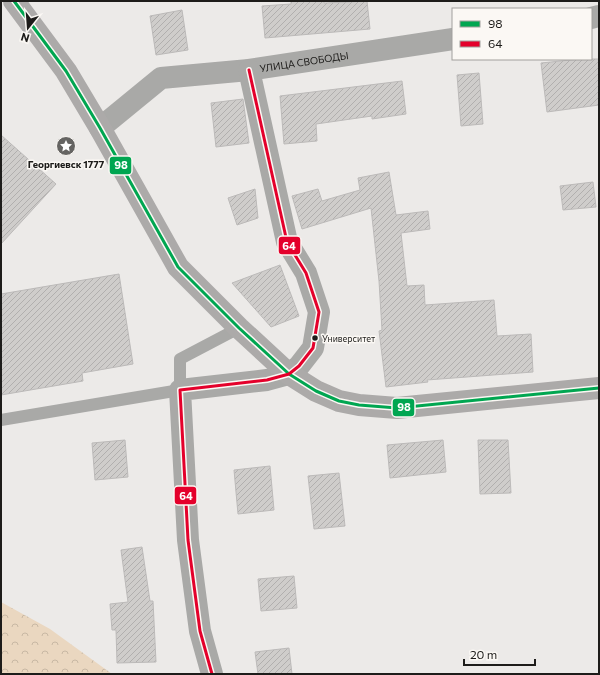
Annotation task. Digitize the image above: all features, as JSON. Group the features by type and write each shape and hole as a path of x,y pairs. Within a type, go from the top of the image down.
{"main road":[{"path":"14,1 66,71 100,128 178,267 239,328 289,374 316,391 339,400 358,405 397,408 599,388"}],"street":[{"name":"УЛИЦА СВОБОДЫ","path":"100,128 161,78 249,70 452,39"},
{"path":"212,674 200,631 188,540 180,390 267,380 289,374 299,366 313,348 319,312 306,273 287,242 249,70"}],"lane":[{"path":"1,420 180,390 180,359 239,328"}],"green space":[{"path":"1,602 50,629 112,674 1,674"}],"building":[{"path":"291,1 324,1 324,3 367,1 370,29 265,38 262,6 291,4"},
{"path":"182,10 188,50 156,55 150,16"},
{"path":"599,59 599,105 547,112 541,63"},
{"path":"479,73 483,124 461,126 457,75"},
{"path":"402,81 406,114 372,119 372,116 316,124 317,141 284,144 280,96"},
{"path":"243,99 249,143 216,147 211,103"},
{"path":"1,135 56,184 1,244"},
{"path":"389,172 396,215 428,211 430,229 401,233 407,286 424,285 425,305 494,300 497,336 531,334 533,372 427,380 428,382 386,387 379,331 382,330 379,281 371,208 302,229 292,196 318,189 322,201 360,190 358,178"},
{"path":"593,182 596,207 563,210 560,186"},
{"path":"255,189 258,218 237,225 228,198"},
{"path":"280,265 299,316 271,327 232,283"},
{"path":"119,274 133,364 82,373 83,381 1,395 1,294"},
{"path":"125,440 128,477 95,480 92,443"},
{"path":"443,440 446,472 390,478 387,445"},
{"path":"478,440 508,440 511,493 480,494"},
{"path":"270,466 274,510 238,514 234,470"},
{"path":"339,473 345,526 314,529 308,476"},
{"path":"142,547 150,601 153,601 156,662 117,663 116,630 112,630 110,604 128,602 121,550"},
{"path":"294,576 297,608 261,611 258,579"},
{"path":"289,648 292,674 258,674 255,652"}],"transit line":[{"name":"98","path":"14,1 66,71 100,128 178,267 239,328 289,374 316,391 339,401 359,405 397,408 599,388"},
{"name":"64","path":"212,674 200,631 188,540 180,390 267,380 289,374 299,366 313,348 319,312 306,273 287,242 249,70"}],"place":[{"name":"Георгиевск 1777","path":"66,146"},
{"name":"Университет","path":"315,338"}]}
